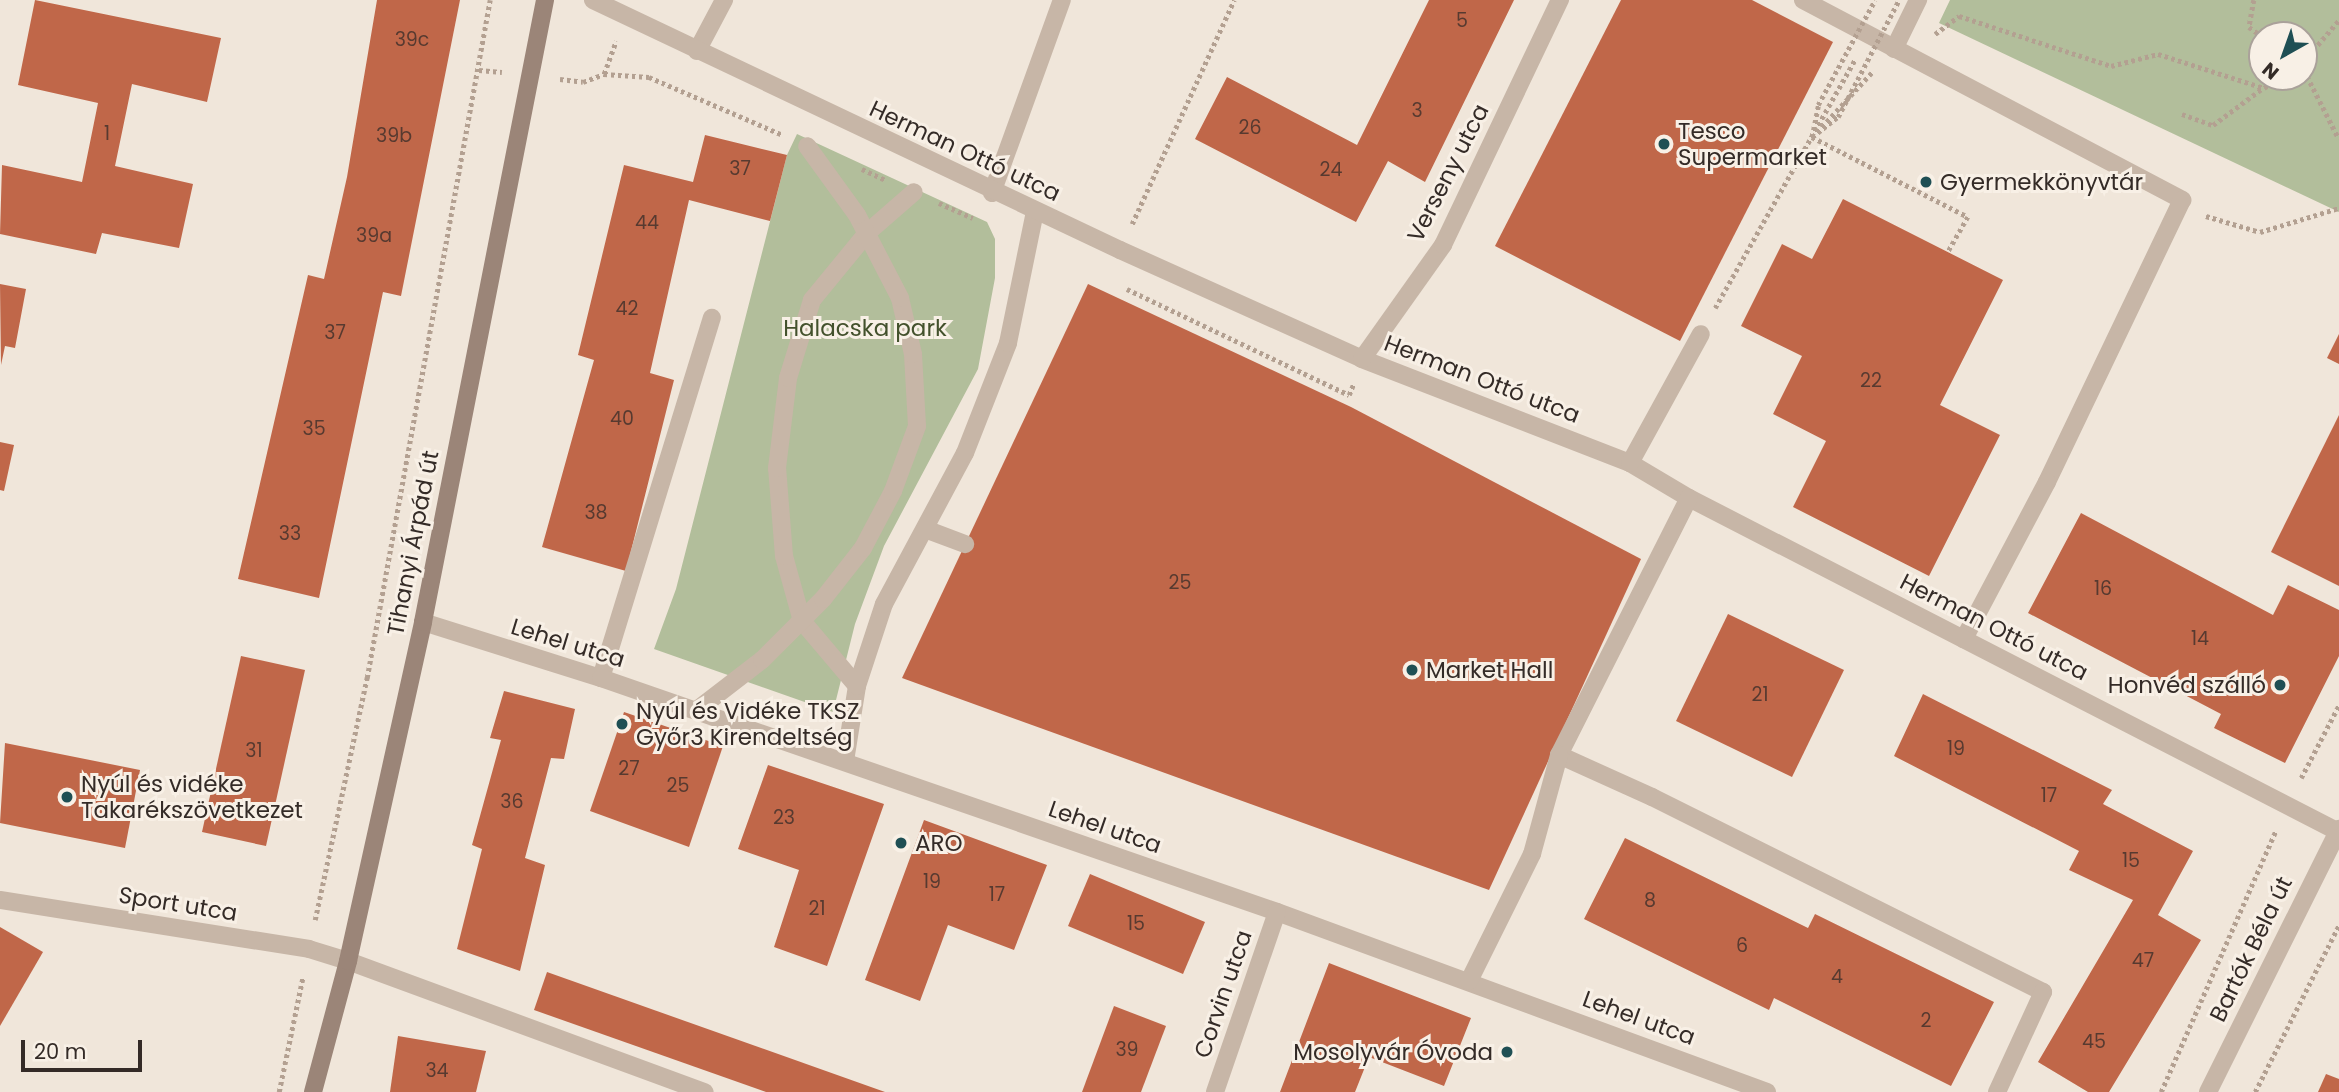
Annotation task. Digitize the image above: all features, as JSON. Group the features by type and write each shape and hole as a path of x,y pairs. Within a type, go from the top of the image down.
{"street":[{"name":"Tihanyi Árpád út","path":"313,1092 348,961 423,622 545,0"},
{"name":"Herman Ottó utca","path":"593,0 992,192 1362,359 1630,463 1689,498 2286,807 2339,831"},
{"path":"696,51 724,0"},
{"path":"992,192 1062,0"},
{"name":"Verseny utca","path":"1362,359 1443,245 1560,0"},
{"path":"1803,0 2182,200 2047,482 1964,639"},
{"path":"1900,52 1918,0"},
{"path":"697,710 762,660 802,621 863,548 893,491 917,426 913,354 900,298 867,233 807,146"},
{"path":"857,686 802,621 784,556 777,468 788,378 811,300 867,233 914,191"},
{"path":"845,761 857,686 884,604 965,453 1008,343 1035,212"},
{"path":"601,678 712,318"},
{"path":"1630,463 1701,334"},
{"path":"1469,981 1532,853 1559,755 1689,498"},
{"path":"925,529 965,544"},
{"name":"Lehel utca","path":"423,622 697,710 1277,912 1767,1092"},
{"path":"1559,755 1652,797 2042,992 1997,1092"},
{"name":"Bartók Béla út","path":"2208,1092 2339,831"},
{"name":"Sport utca","path":"0,900 309,949 705,1092"},
{"name":"Corvin utca","path":"1215,1092 1277,912"}],"path":[{"path":"279,1092 367,678 490,0"},
{"path":"1120,250 1234,0"},
{"path":"1812,138 1818,106 1875,0"},
{"path":"1812,138 1838,117 1899,0"},
{"path":"2250,21 2254,0"},
{"path":"604,74 612,60 621,15"},
{"path":"1812,138 1900,52 1959,16 2111,66 2158,54 2248,83"},
{"path":"2318,45 2339,20"},
{"path":"1701,334 1869,36"},
{"path":"479,69 583,82 604,74 649,77 807,146"},
{"path":"2182,114 2213,125 2260,91"},
{"path":"2315,91 2339,139"},
{"path":"1812,138 1968,217 1948,252"},
{"path":"855,166 977,219"},
{"path":"2178,208 2260,232 2339,208"},
{"path":"1114,283 1349,395 1362,359"},
{"path":"2161,1092 2286,807 2339,705"},
{"path":"2255,1092 2339,925"}],"green space":[{"path":"1950,0 2339,0 2339,212 1939,23"},
{"name":"Halacska park","path":"797,134 987,222 995,239 995,278 978,369 884,546 855,624 833,712 654,649 676,589 787,155"}],"building":[{"path":"35,0 221,38 207,102 132,84 115,166 193,184 179,248 102,233 96,254 0,234 2,165 82,182 98,103 18,85"},
{"path":"377,0 460,0 401,296 383,292 319,598 238,579 308,275 324,279 347,177"},
{"path":"1429,0 1514,0 1425,182 1388,161 1356,222 1195,139 1227,77 1357,145"},
{"name":"Tesco Supermarket","path":"1621,0 1752,0 1833,42 1680,341 1495,246"},
{"path":"705,135 787,155 770,221 689,200 650,373 674,380 626,571 542,547 594,360 578,355 624,165 693,182"},
{"path":"1843,199 2003,280 1940,405 2000,435 1929,576 1793,507 1826,441 1773,414 1802,356 1741,326 1782,244 1812,259"},
{"path":"0,284 26,289 15,348 5,346 1,365"},
{"path":"1088,284 1351,407 1641,559 1489,890 902,678"},
{"path":"2339,334 2339,364 2327,358"},
{"path":"2339,415 2339,586 2271,552"},
{"path":"0,442 14,445 4,491 0,490"},
{"path":"2081,513 2273,615 2288,585 2339,610 2339,656 2285,763 2214,728 2221,714 2028,613"},
{"path":"1728,614 1844,670 1792,777 1676,721"},
{"path":"241,656 305,670 266,846 202,832"},
{"path":"504,691 575,709 564,759 551,758 525,858 545,865 520,971 457,949 482,849 472,845 501,740 490,738"},
{"path":"1923,694 2112,790 2103,804 2193,851 2158,915 2201,940 2109,1092 2088,1092 2038,1062 2133,900 2069,870 2079,851 1894,756"},
{"path":"624,712 723,746 689,847 590,811"},
{"name":"Nyúl és vidéke Takarékszövetkezet","path":"5,743 140,770 125,848 0,823"},
{"path":"768,765 884,804 827,966 774,947 799,870 738,849"},
{"path":"924,820 1047,865 1014,950 948,925 920,1001 865,980"},
{"path":"1625,838 1808,928 1815,914 1994,1002 1951,1086 1774,998 1769,1010 1584,919"},
{"path":"1090,874 1205,922 1183,974 1068,926"},
{"path":"0,927 43,952 0,1026"},
{"path":"1329,963 1471,1018 1444,1086 1369,1057 1355,1092 1280,1092"},
{"path":"547,972 885,1092 766,1092 534,1010"},
{"path":"1114,1006 1166,1026 1141,1092 1082,1092"},
{"path":"398,1036 486,1051 476,1092 390,1092"},
{"path":"2326,1074 2339,1079 2339,1092 2318,1092"}],"place":[{"name":"Tesco Supermarket","path":"1664,144"},
{"name":"Gyermekkönyvtár","path":"1926,182"},
{"name":"Market Hall","path":"1412,670"},
{"name":"Honvéd szálló","path":"2280,685"},
{"name":"Nyúl és Vidéke TKSZ Győr3 Kirendeltség","path":"622,724"},
{"name":"Nyúl és vidéke Takarékszövetkezet","path":"67,797"},
{"name":"ARO","path":"901,843"},
{"name":"Mosolyvár Óvoda","path":"1507,1052"}]}
